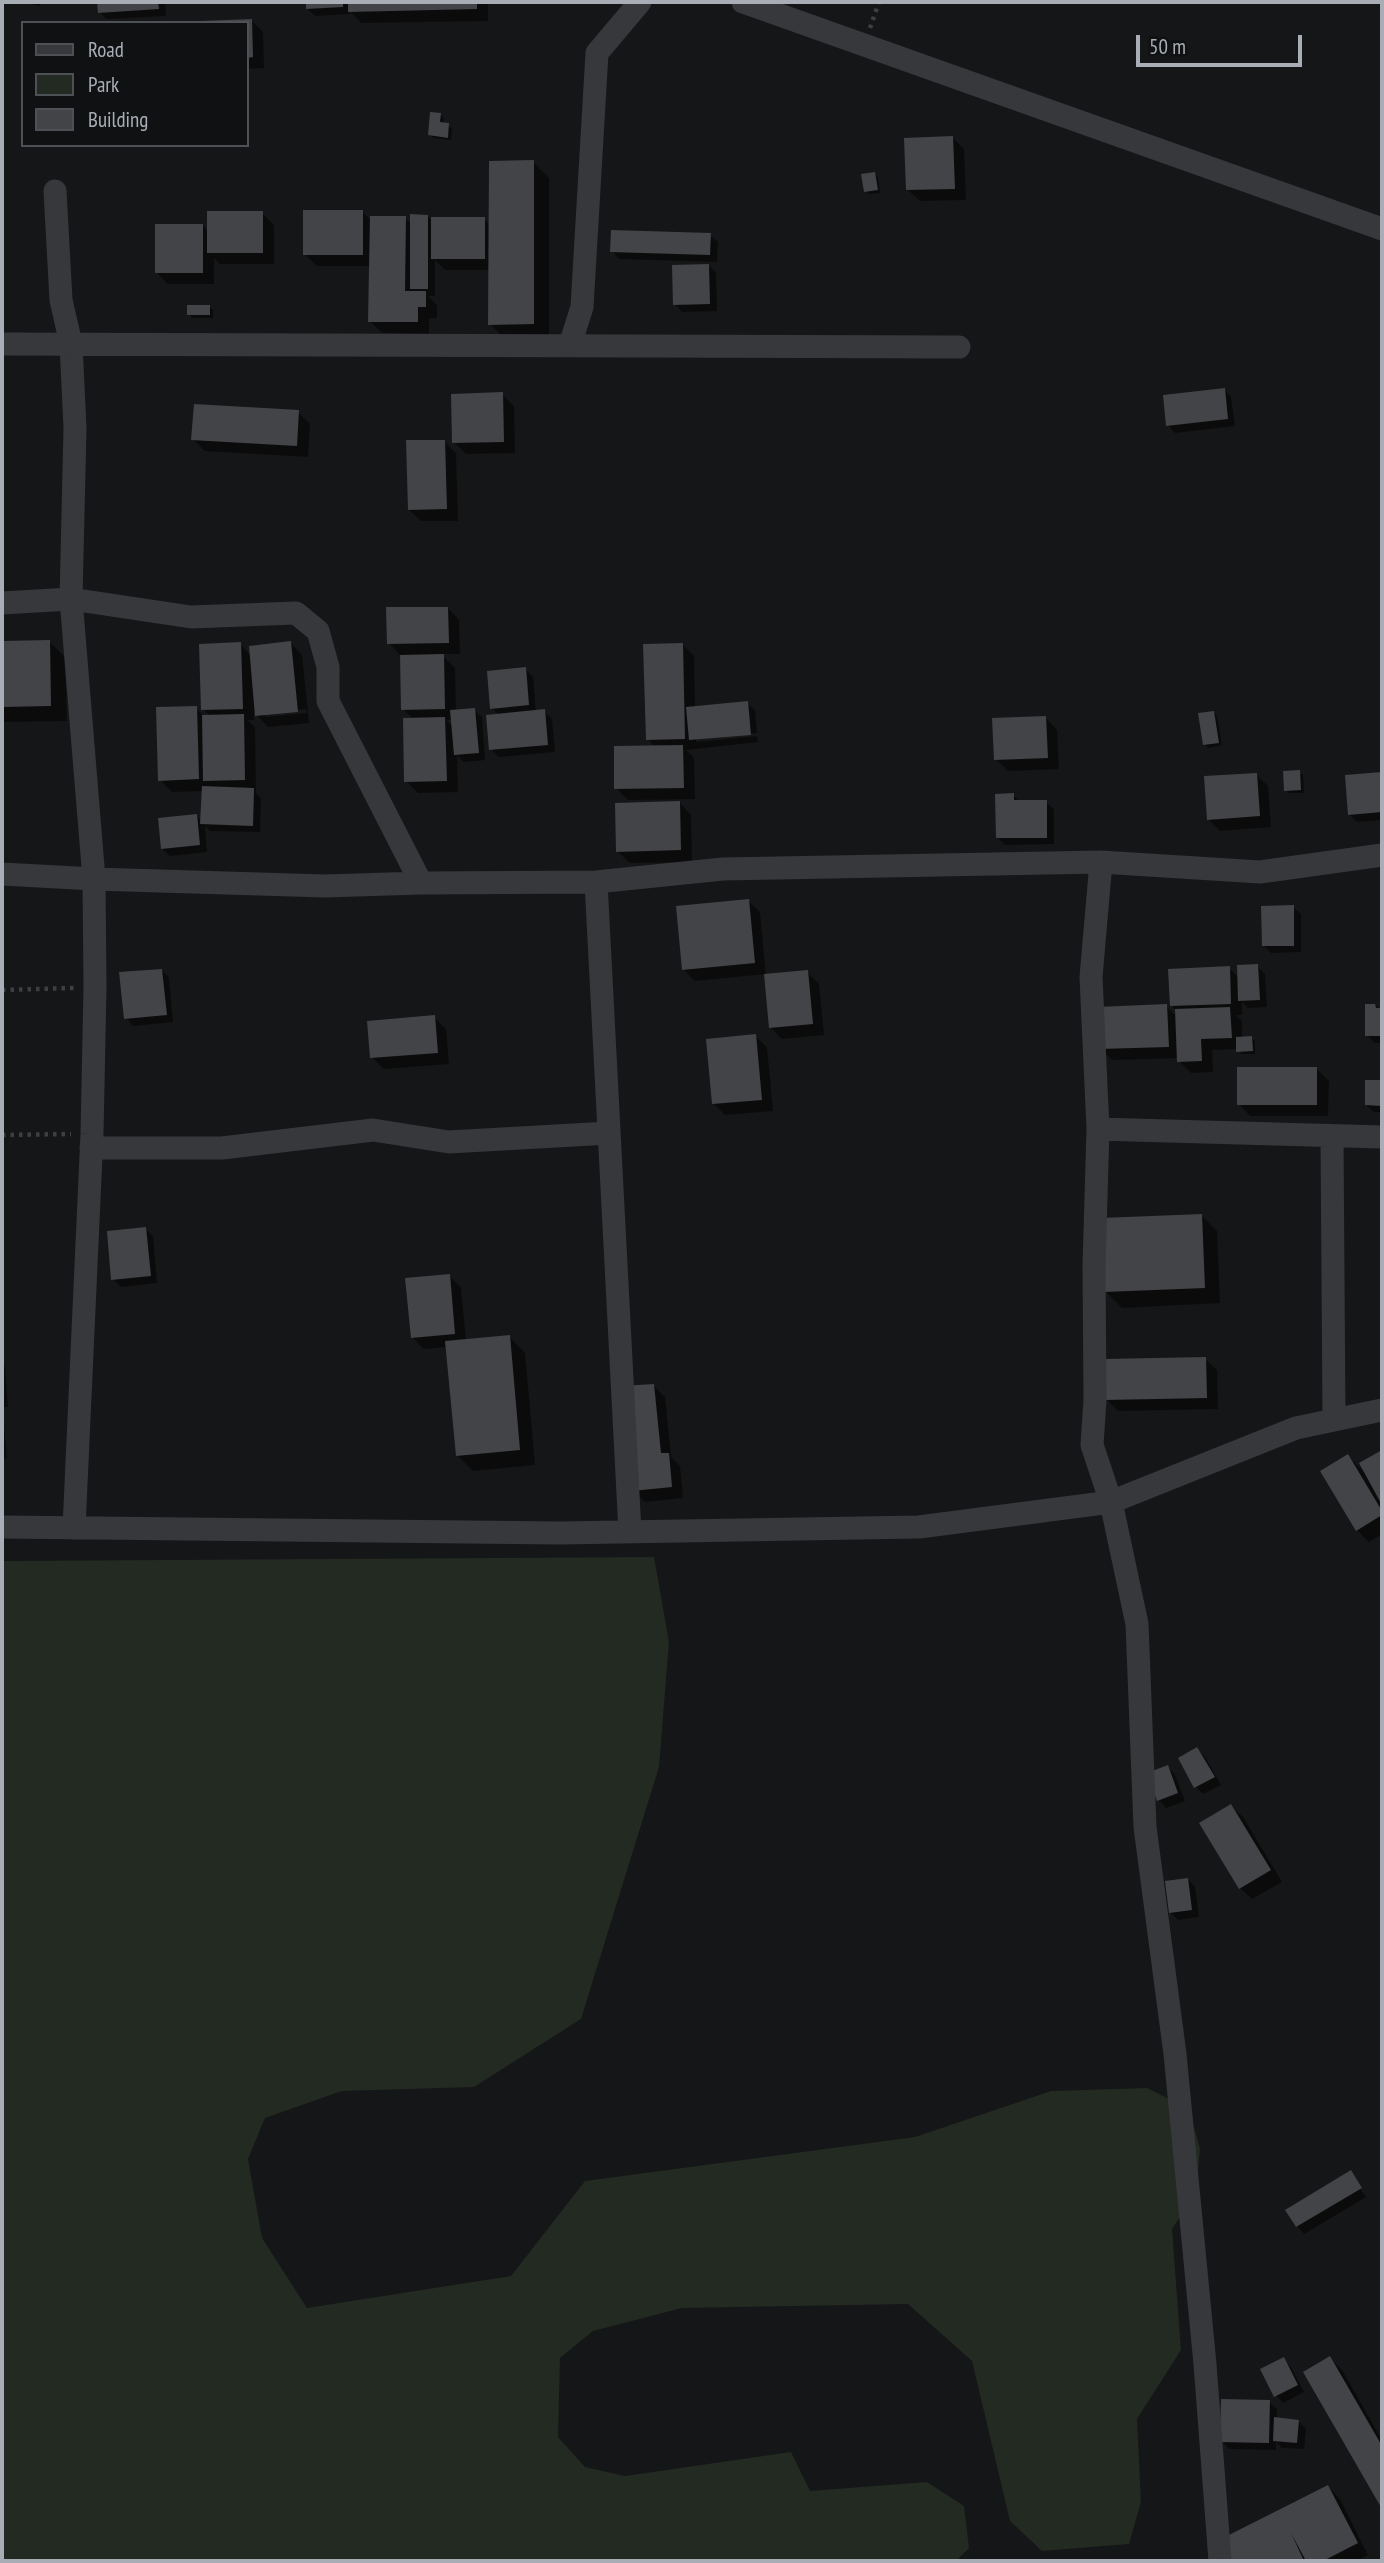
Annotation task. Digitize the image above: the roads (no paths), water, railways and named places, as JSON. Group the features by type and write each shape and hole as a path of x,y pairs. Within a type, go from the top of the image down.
{"street":[{"path":"570,345 582,307 597,53 640,2"},
{"path":"743,2 1382,229"},
{"path":"55,191 61,300 71,344 75,429 71,599 94,879 92,1141 74,1528"},
{"path":"2,344 959,346"},
{"path":"2,603 71,599 191,617 296,613 318,631 328,667 328,701 421,883"},
{"path":"2,874 326,886 596,882 723,869 1101,862 1260,872 1382,855"},
{"path":"1101,862 1091,977 1098,1129 1094,1266 1095,1400 1092,1445 1111,1502 1137,1624 1145,1827 1175,2054 1205,2364 1220,2561"},
{"path":"596,882 630,1532"},
{"path":"1098,1129 1382,1137"},
{"path":"92,1141 222,1148 373,1130 449,1142 609,1133"},
{"path":"1332,1136 1334,1419"},
{"path":"2,1527 630,1532 919,1527 1111,1502 1296,1428 1382,1410"}]}
